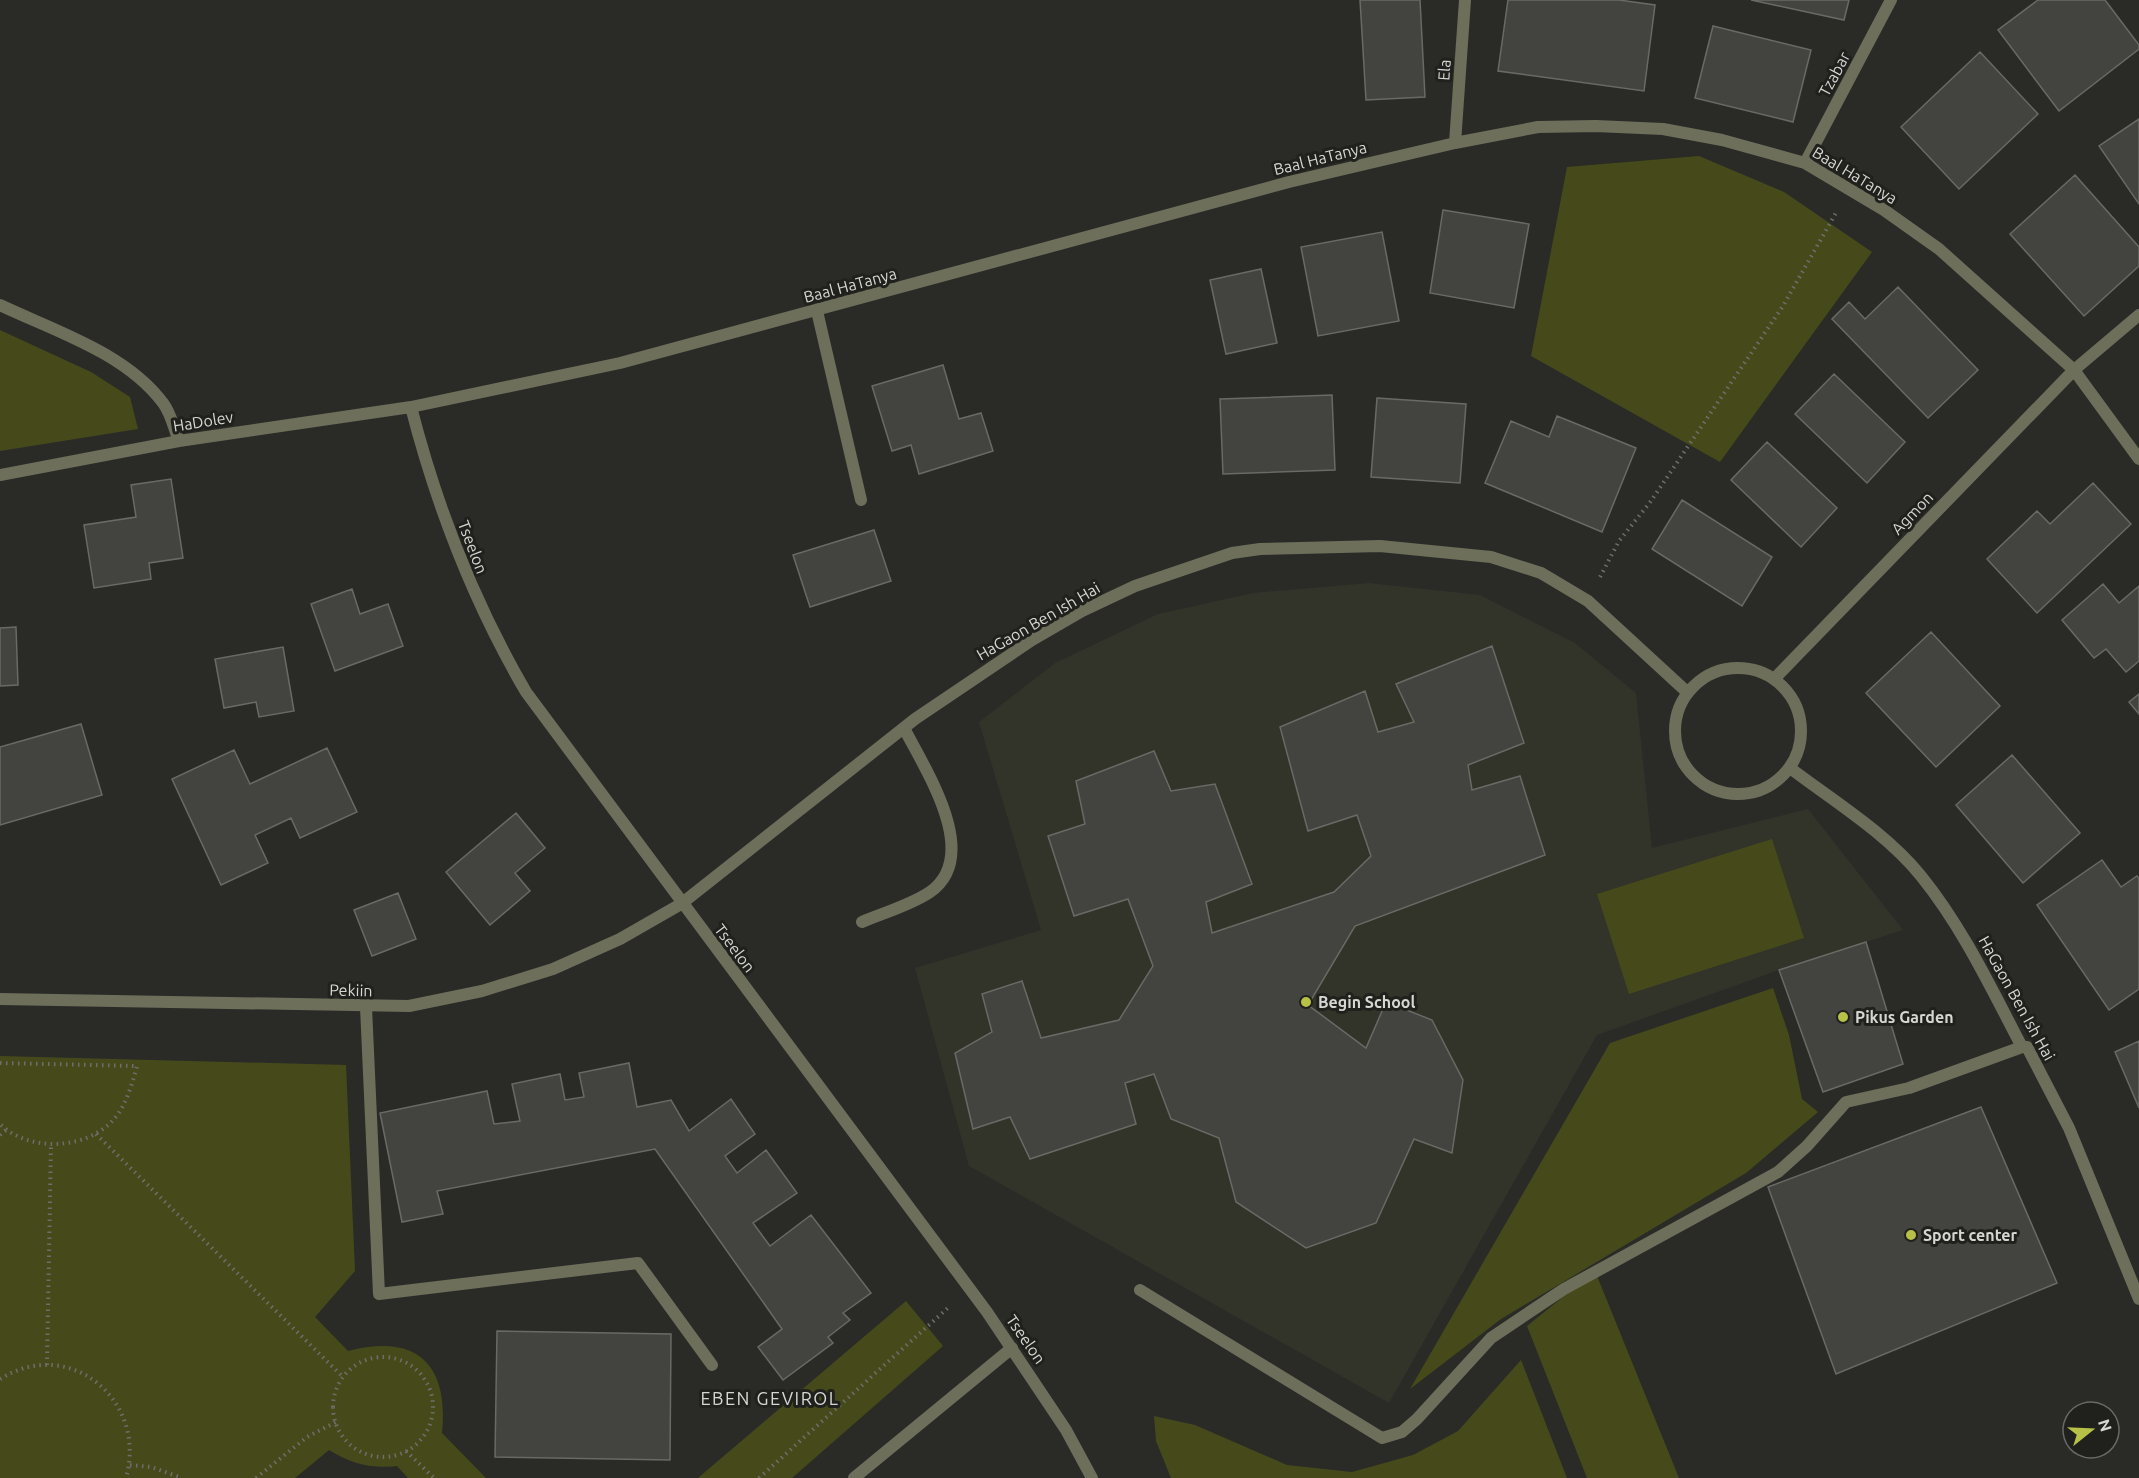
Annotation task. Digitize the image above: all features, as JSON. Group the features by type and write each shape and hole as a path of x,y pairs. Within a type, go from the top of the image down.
{"street":[{"name":"Ela","path":"1455,143 1465,0"},
{"name":"Tzabar","path":"1805,163 1891,0"},
{"name":"Baal HaTanya","path":"411,407 620,363 1289,182 1455,143 1538,127 1663,129 1722,140 1805,163 1939,249 2074,370 2139,459"},
{"path":"0,305 96,351 139,375 165,405 179,441"},
{"path":"817,311 861,500"},
{"name":"Agmon","path":"1775,678 2074,370 2139,315"},
{"name":"HaDolev","path":"0,475 179,441 411,407"},
{"name":"Tseelon","path":"411,407 452,540 477,602 508,663 545,721 970,1289 1066,1430 1092,1478"},
{"name":"HaGaon Ben Ish Hai","path":"681,904 904,728 984,670 1065,620 1135,586 1232,553 1271,548 1380,546 1491,557 1541,573 1588,601 1687,692"},
{"path":"1738,667 1757,669 1775,678 1789,692 1799,710 1801,740 1790,768 1776,783 1758,792 1738,795 1718,791 1701,782 1686,767 1676,739 1678,710 1687,692 1701,678 1719,669 1738,667"},
{"path":"862,922 931,892 946,873 952,851 944,807 904,728"},
{"name":"HaGaon Ben Ish Hai","path":"1790,768 1880,835 1920,875 1961,932 2022,1047 2027,1047 2069,1128 2139,1299"},
{"name":"Pekiin","path":"0,999 409,1006 518,981 587,955 681,904"},
{"path":"366,1007 379,1294 638,1263 712,1365"},
{"path":"1140,1290 1382,1438 1401,1432 1417,1419 1491,1338 1564,1289 1778,1172 1807,1146 1846,1102 1909,1088 2022,1047"},
{"path":"862,1476 1012,1348"}],"path":[{"path":"1588,601 1619,541 1651,501 1783,306 1849,190"},
{"path":"0,1063 136,1066 129,1095 115,1118 96,1134 73,1142 51,1144 27,1140 6,1130 0,1124"},
{"path":"0,1135 6,1130"},
{"path":"96,1134 343,1377"},
{"path":"47,1365 51,1144"},
{"path":"759,1478 970,1289"},
{"path":"384,1357 406,1362 424,1377 431,1391 432,1415 424,1436 406,1451 383,1456 361,1451 343,1436 336,1422 334,1398 343,1377 361,1362 384,1357"},
{"path":"0,1379 20,1370 47,1365 73,1370 96,1382 114,1400 127,1424 130,1438 130,1465 126,1478"},
{"path":"256,1478 307,1437 336,1422"},
{"path":"406,1451 434,1478"},
{"path":"130,1465 151,1467 182,1478"}],"shaded area":[{"name":"Begin School","path":"1369,583 1480,595 1575,643 1636,693 1652,848 1808,809 1903,930 1779,970 1597,1035 1389,1403 969,1166 915,968 1041,930 979,722 1055,663 1158,614 1253,593"}],"green space":[{"path":"1699,156 1784,192 1872,252 1720,462 1531,356 1567,167"},
{"path":"0,330 91,372 130,397 138,429 0,451"},
{"path":"1772,839 1804,938 1629,994 1597,894"},
{"path":"1773,988 1789,1035 1802,1099 1818,1112 1746,1173 1501,1319 1410,1389 1610,1043"},
{"path":"0,1056 346,1065 355,1271 315,1317 348,1351 372,1346 392,1346 409,1351 423,1359 433,1372 440,1388 443,1409 442,1433 486,1478 408,1478 397,1466 379,1467 362,1464 329,1450 295,1478 0,1478"},
{"path":"1595,1271 1679,1478 1587,1478 1527,1326"},
{"path":"906,1301 943,1346 792,1478 698,1478"},
{"path":"1521,1360 1567,1478 1171,1478 1156,1441 1154,1416 1195,1425 1287,1465 1352,1472 1413,1455 1458,1431"}],"building":[{"path":"1360,0 1420,0 1425,97 1366,100"},
{"path":"1508,0 1619,0 1655,5 1644,91 1498,71"},
{"path":"1751,0 1849,0 1844,20"},
{"path":"2038,0 2105,0 2139,45 2139,49 2059,111 1998,30"},
{"path":"1713,26 1811,50 1793,122 1695,98"},
{"path":"1980,52 2038,114 1959,189 1901,127"},
{"path":"2139,119 2139,204 2099,146"},
{"path":"2075,175 2139,247 2139,266 2084,316 2010,234"},
{"path":"1443,210 1529,224 1514,308 1430,293"},
{"path":"1382,232 1399,321 1318,336 1301,247"},
{"path":"1261,269 1277,343 1226,354 1210,280"},
{"path":"1898,287 1978,370 1928,418 1832,319 1849,302 1865,319"},
{"path":"943,365 959,419 981,413 993,451 919,474 911,445 892,451 872,386"},
{"path":"1834,374 1905,442 1867,483 1795,414"},
{"path":"1332,395 1335,470 1223,474 1220,399"},
{"path":"1377,398 1466,404 1460,483 1371,477"},
{"path":"1557,416 1636,448 1602,532 1485,483 1511,421 1549,437"},
{"path":"1767,442 1837,508 1801,547 1731,480"},
{"path":"171,479 183,558 149,563 151,579 94,588 84,525 136,517 131,485"},
{"path":"2093,483 2131,524 2037,613 1987,559 2037,511 2050,524"},
{"path":"1682,500 1772,557 1742,606 1652,549"},
{"path":"874,530 891,581 810,607 793,555"},
{"path":"2103,584 2119,603 2139,586 2139,661 2126,672 2106,649 2094,658 2062,620"},
{"path":"352,589 360,614 388,604 403,646 335,671 311,604"},
{"path":"16,627 18,685 0,686 0,628"},
{"path":"1931,632 2000,706 1936,767 1866,693"},
{"path":"1492,646 1524,743 1468,765 1472,790 1520,776 1545,855 1355,926 1308,1005 1366,1048 1386,1002 1432,1020 1463,1080 1452,1153 1414,1139 1376,1223 1306,1248 1236,1202 1219,1138 1171,1119 1154,1074 1125,1083 1136,1124 1030,1159 1010,1117 973,1129 955,1053 992,1032 982,994 1022,981 1041,1038 1119,1020 1153,966 1128,899 1074,916 1048,836 1085,824 1076,781 1154,751 1171,791 1215,784 1252,884 1206,902 1212,933 1334,892 1371,856 1357,815 1308,831 1280,727 1365,691 1378,732 1414,722 1396,684"},
{"path":"283,647 294,711 259,717 256,702 224,708 215,659"},
{"path":"2139,694 2139,714 2129,702"},
{"path":"81,724 102,795 0,825 0,747"},
{"path":"327,748 357,812 300,838 291,818 255,835 268,863 221,885 172,779 234,750 250,784"},
{"path":"2012,755 2080,833 2023,883 1956,805"},
{"path":"516,813 545,848 515,873 530,891 490,925 446,872"},
{"path":"2102,860 2121,887 2137,876 2139,878 2139,989 2109,1010 2037,905"},
{"path":"398,893 416,939 372,956 354,910"},
{"name":"Pikus Garden","path":"1866,942 1903,1064 1823,1092 1779,970"},
{"path":"2139,1041 2139,1108 2115,1052"},
{"path":"629,1063 637,1107 671,1100 689,1131 731,1099 755,1134 725,1156 737,1173 766,1150 797,1193 753,1223 770,1246 811,1215 871,1293 843,1313 850,1320 828,1337 833,1343 783,1380 758,1347 782,1329 655,1149 437,1191 443,1214 402,1222 380,1113 487,1091 494,1124 520,1121 512,1084 560,1074 565,1100 584,1097 579,1073"},
{"name":"Sport center","path":"1981,1107 2057,1283 1836,1374 1768,1187"},
{"path":"497,1331 671,1334 670,1460 495,1457"}],"place":[{"name":"Begin School","path":"1306,1002"},
{"name":"Pikus Garden","path":"1843,1017"},
{"name":"Sport center","path":"1911,1235"}],"district":[{"name":"EBEN GEVIROL","path":"770,1399"}]}
